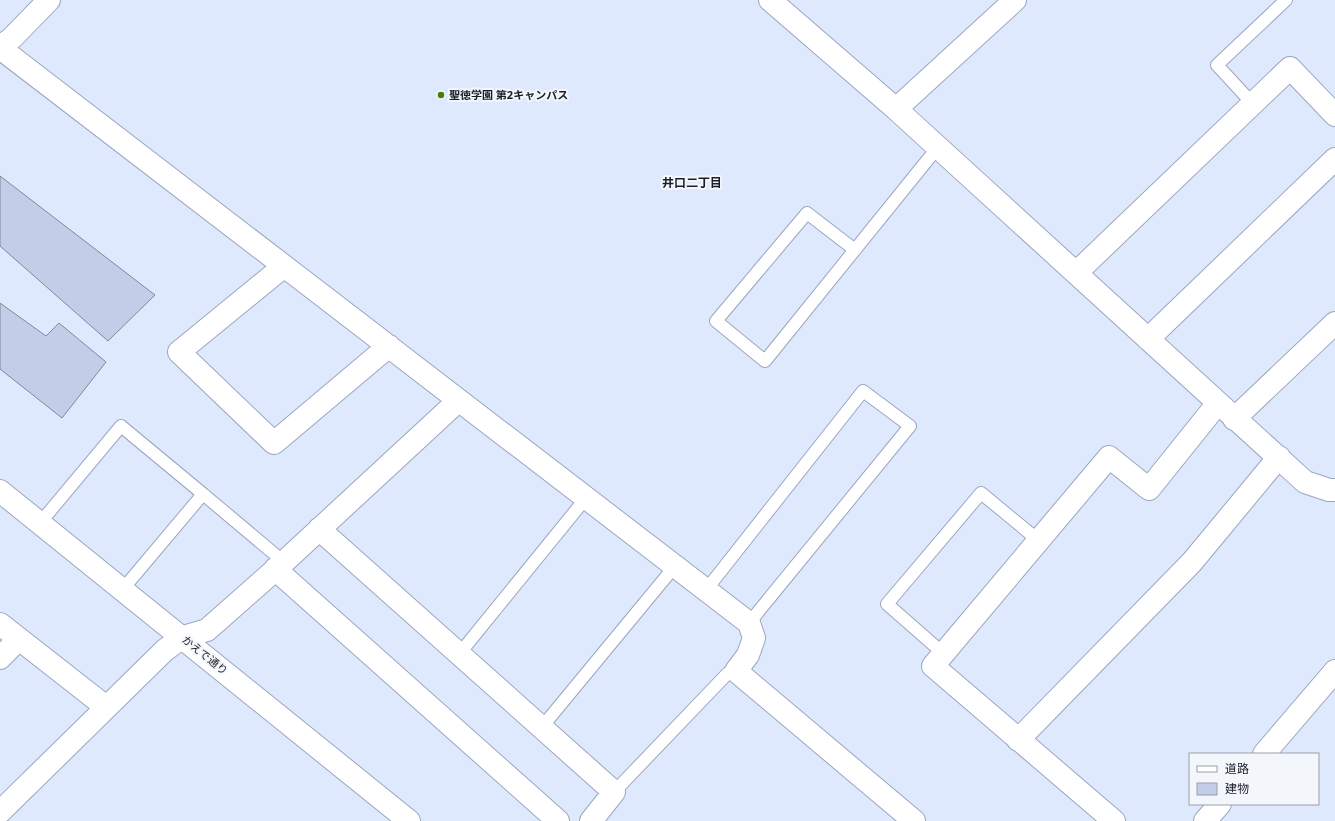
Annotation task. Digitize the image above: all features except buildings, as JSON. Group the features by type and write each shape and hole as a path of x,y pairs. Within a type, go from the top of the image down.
{"street":[{"path":"49,0 12,38 0,47 283,267 389,346 458,401 749,623 754,638 748,655 736,671 914,821"},
{"path":"896,109 1015,0"},
{"path":"780,3 1234,419 1279,457 1305,482 1329,490 1335,490"},
{"path":"1076,273 1290,68 1335,115"},
{"path":"1148,339 1335,159"},
{"path":"283,267 179,352 274,443 389,346"},
{"path":"1234,419 1335,323"},
{"path":"0,812 165,650 183,637 207,630 280,566 458,401"},
{"path":"1114,821 933,666 1109,457 1149,489 1218,403"},
{"path":"1018,740 1192,562 1279,457"},
{"name":"かえで通り","path":"0,491 410,821"},
{"path":"319,529 460,653 614,792 591,821"},
{"path":"280,566 558,821"},
{"path":"0,624 106,707"},
{"path":"0,658 19,639"},
{"path":"1265,753 1335,671"}],"lane":[{"path":"1253,104 1217,66 1286,0"},
{"path":"854,250 807,212 716,321 765,361 938,147"},
{"path":"706,590 864,392 910,426 749,623"},
{"path":"40,523 121,426 203,494 280,566"},
{"path":"944,654 887,604 981,493 1038,540"},
{"path":"123,589 203,494"},
{"path":"460,653 586,498"},
{"path":"542,727 675,566"},
{"path":"614,792 728,673 736,671"}],"place":[{"name":"聖徳学園 第2キャンパス","path":"441,95"}],"district":[{"name":"井口二丁目","path":"692,183"}]}
